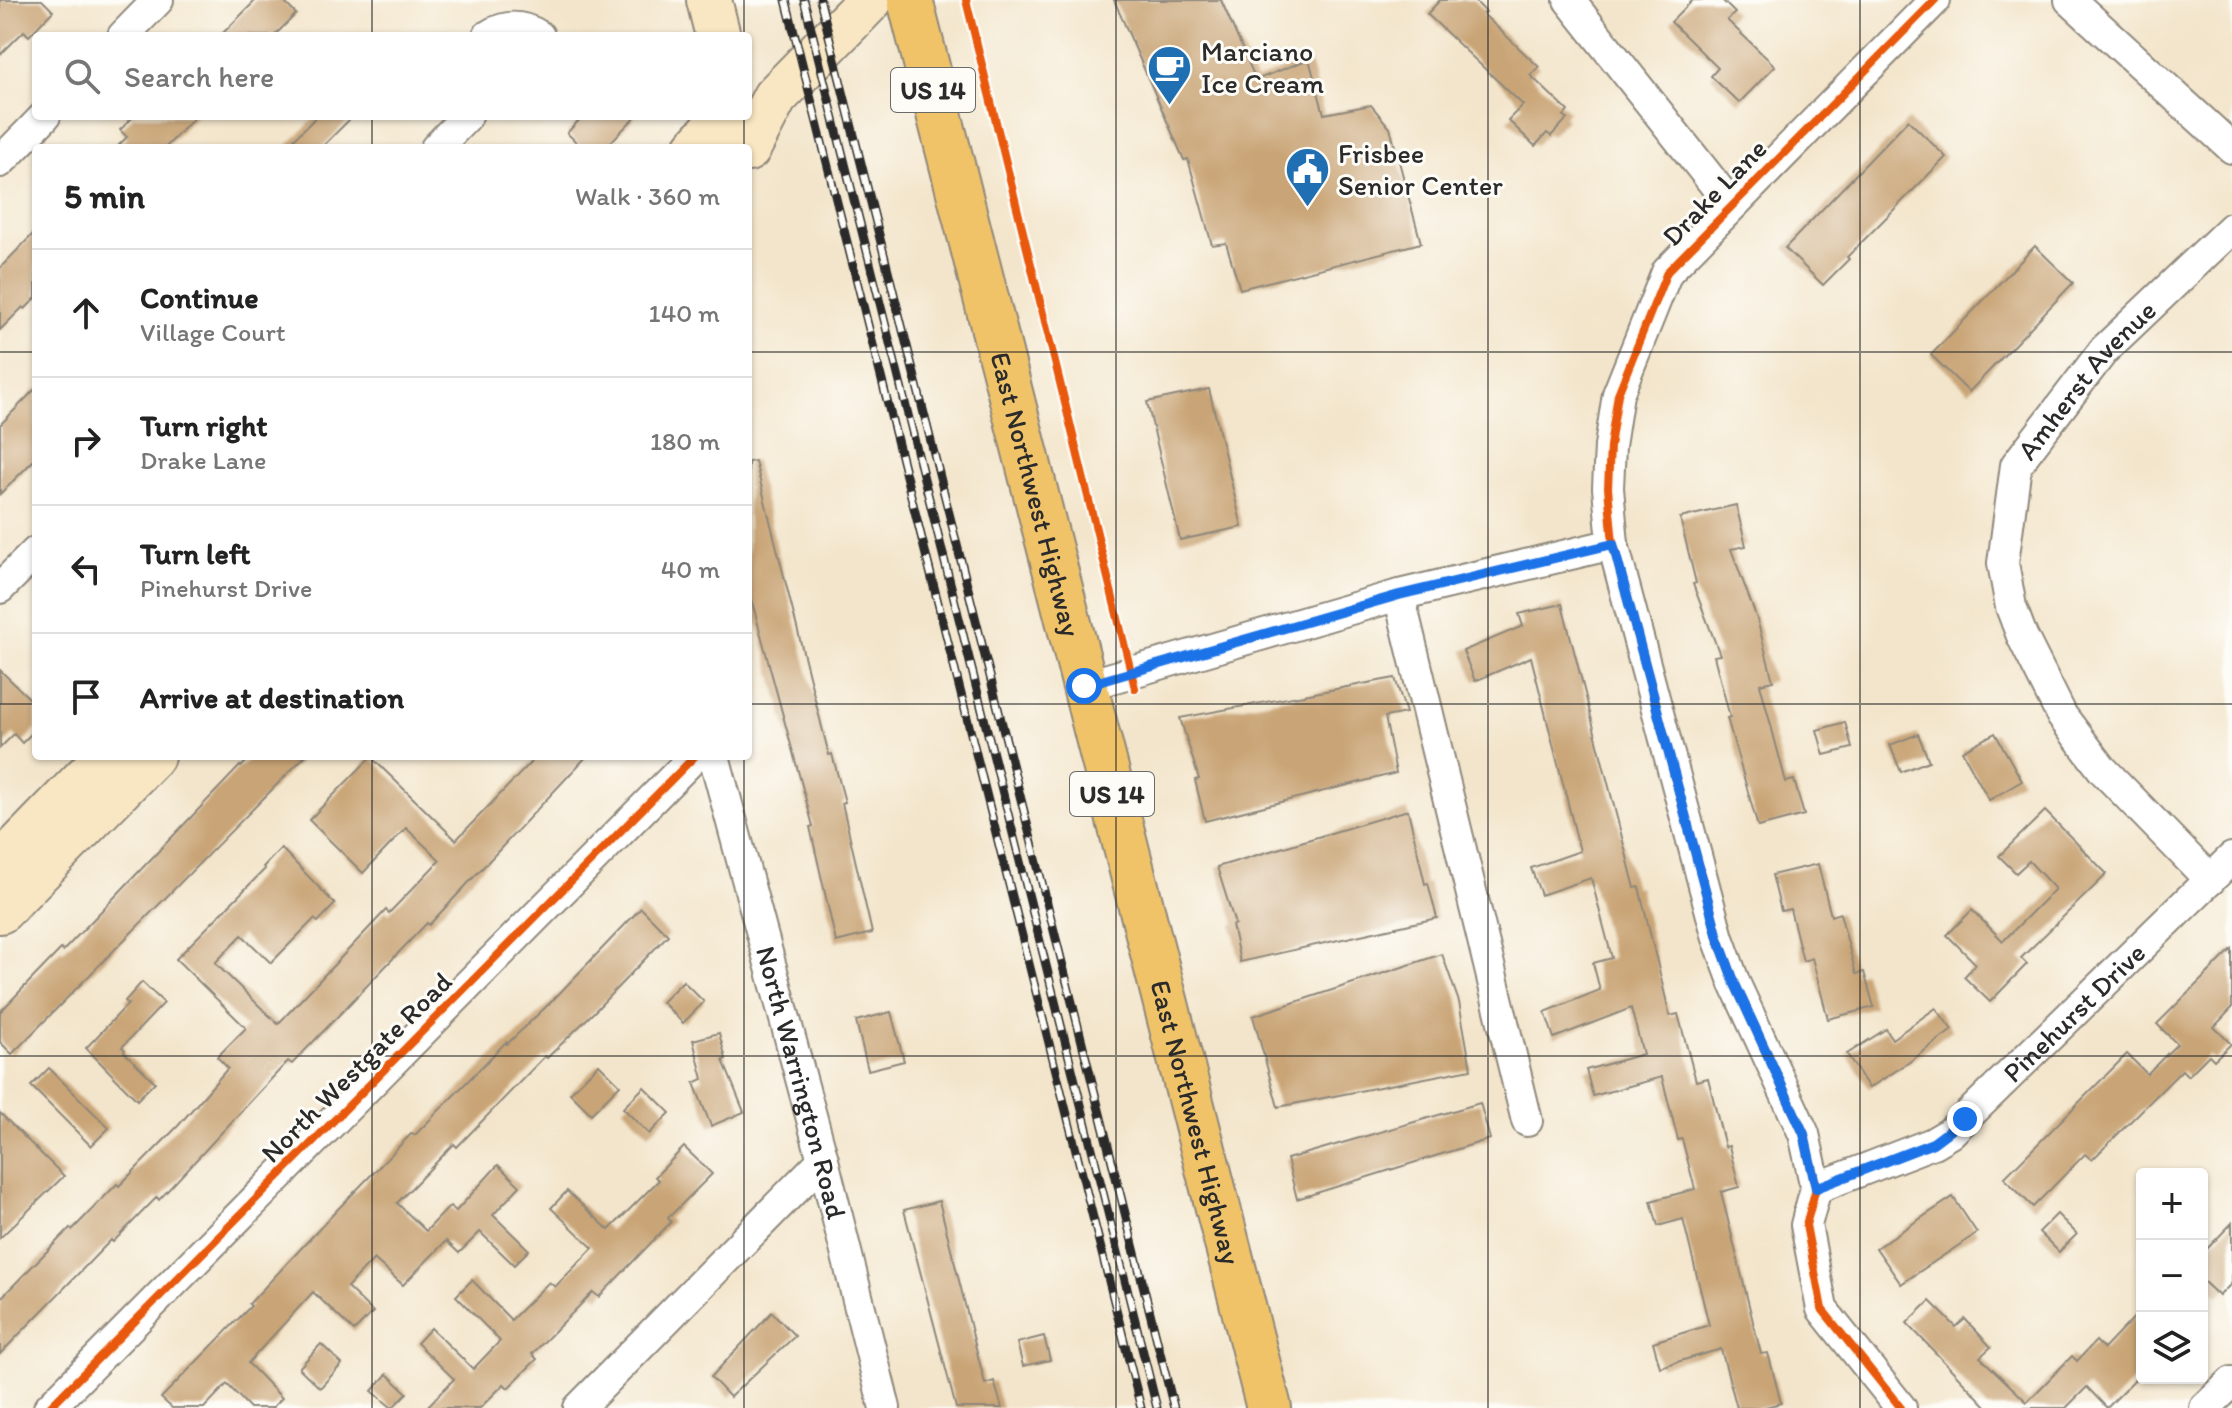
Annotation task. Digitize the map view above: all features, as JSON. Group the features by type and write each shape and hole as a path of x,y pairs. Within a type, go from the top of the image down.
{"main road":[{"path":"752,103 870,0"},
{"name":"East Northwest Highway","path":"910,0 1269,1408"},
{"path":"0,866 103,760"},
{"path":"0,911 148,760"}],"street":[{"path":"127,32 158,0"},
{"path":"1569,0 1731,205"},
{"name":"Drake Lane","path":"1901,1408 1822,1309 1806,1225 1816,1188 1804,1134 1735,984 1718,938 1613,544 1608,488 1610,446 1618,394 1667,272 1935,0"},
{"path":"2070,0 2232,148"},
{"path":"495,32 514,27 532,32"},
{"path":"0,162 41,120"},
{"path":"440,144 463,120"},
{"name":"Amherst Avenue","path":"2210,880 2103,770 2062,716 2022,636 2011,607 2003,563 2016,465 2104,350 2232,228"},
{"path":"1084,686 1399,595 1613,544"},
{"path":"0,588 32,556"},
{"path":"1399,595 1527,1121"},
{"name":"North Westgate Road","path":"49,1408 691,760"},
{"name":"North Warrington Road","path":"715,760 823,1160 885,1408"},
{"name":"Pinehurst Drive","path":"1816,1188 1933,1143 1950,1133 2232,858"},
{"path":"579,1408 823,1160"},
{"path":"2205,1408 2232,1382"}],"building":[{"path":"0,0 42,0 53,11 29,36 24,31 0,55"},
{"path":"256,0 282,0 296,14 278,32 224,32"},
{"path":"1114,0 1221,0 1256,80 1309,59 1324,114 1371,105 1390,128 1421,243 1240,289 1226,243 1212,245 1188,159 1184,160"},
{"path":"1440,0 1474,0 1486,12 1483,14 1539,67 1530,75 1568,111 1564,116 1567,119 1551,136 1547,133 1535,146 1508,120 1523,105 1427,14"},
{"path":"1693,0 1722,0 1735,13 1727,20 1775,66 1739,103 1711,76 1718,68 1671,22"},
{"path":"130,120 192,120 169,144 120,144 127,137 120,130"},
{"path":"313,120 349,120 325,144 289,144"},
{"path":"579,120 632,120 609,144 578,144 567,133"},
{"path":"1908,120 1946,157 1823,285 1785,248"},
{"path":"32,235 32,302 0,330 0,268"},
{"path":"2035,246 2073,283 1969,392 1931,355"},
{"path":"1209,389 1242,527 1180,540 1147,402"},
{"path":"32,392 32,462 0,494 0,425"},
{"path":"752,461 755,461 829,755 832,754 845,802 842,803 872,933 836,942 810,827 813,826 752,602"},
{"path":"1736,505 1746,546 1731,549 1757,619 1773,681 1760,684 1786,782 1794,780 1804,815 1758,827 1727,718 1730,717 1714,656 1720,655 1693,584 1696,583 1680,518"},
{"path":"1562,604 1635,888 1639,887 1670,1016 1678,1014 1696,1081 1708,1078 1725,1147 1729,1146 1739,1187 1721,1192 1761,1354 1768,1353 1781,1403 1762,1408 1737,1408 1721,1349 1660,1367 1653,1342 1709,1325 1683,1219 1658,1226 1651,1201 1695,1189 1682,1139 1678,1140 1662,1077 1593,1096 1586,1070 1643,1054 1631,1008 1554,1038 1545,1012 1600,990 1593,963 1612,958 1591,878 1541,895 1531,868 1580,851 1531,657 1475,681 1463,651 1523,626 1519,614"},
{"path":"0,670 32,701 32,733 22,743 14,734 0,748"},
{"path":"1395,678 1406,713 1385,717 1396,773 1205,821 1195,780 1199,779 1180,718"},
{"path":"1845,722 1852,748 1824,755 1817,730"},
{"path":"1995,733 2022,781 1989,800 1962,751"},
{"path":"1918,734 1929,761 1901,772 1890,745"},
{"path":"248,760 301,760 12,1054 0,1042 0,1012"},
{"path":"368,760 374,760 456,840 533,760 583,760 429,925 427,923 292,1064 288,1061 159,1200 157,1197 113,1242 111,1240 0,1354 0,1299 178,1126 228,1068 217,1057 246,1028 176,959 265,869 263,867 281,848 335,904 318,922 314,919 271,963 242,935 215,963 278,1024 386,910 389,913 440,860 406,828 363,873 309,820"},
{"path":"1408,810 1425,884 1428,883 1437,918 1240,962 1232,925 1235,924 1217,867"},
{"path":"2045,811 2107,874 2021,958 2027,964 1990,1002 1964,977 1976,964 1947,935 1972,910 2003,941 2055,889 2029,861 2016,873 1999,856"},
{"path":"1818,864 1831,916 1840,913 1856,974 1864,972 1874,1007 1828,1019 1812,958 1803,961 1790,909 1781,911 1772,875"},
{"path":"641,908 668,935 594,1012 547,1058 545,1056 457,1147 454,1144 397,1203 426,1231 450,1206 456,1211 498,1165 520,1186 493,1215 529,1250 514,1265 480,1232 459,1253 446,1241 403,1285 374,1259 347,1287 373,1312 354,1331 313,1292 248,1363 282,1398 272,1408 250,1408 227,1384 204,1408 172,1408 161,1398 412,1133 415,1135 506,1042 552,1001"},
{"path":"2232,949 2232,1008 2214,1027 2231,1044 2214,1060 2209,1055 2188,1076 2182,1070 2092,1160 2085,1154 2033,1207 2004,1178 2127,1054 2147,1074 2177,1044 2157,1024"},
{"path":"1442,954 1459,1002 1471,1069 1278,1107 1253,1016"},
{"path":"683,981 704,1002 683,1023 662,1002"},
{"path":"142,982 164,1003 122,1047 155,1082 137,1100 86,1048 128,1004 125,1001"},
{"path":"1936,1008 1952,1030 1869,1088 1847,1054 1886,1029 1892,1039"},
{"path":"891,1012 904,1061 868,1070 856,1021"},
{"path":"719,1033 726,1059 723,1060 744,1112 711,1126 694,1083 703,1079 693,1040"},
{"path":"599,1064 620,1085 591,1114 570,1093"},
{"path":"49,1068 109,1128 91,1146 31,1086"},
{"path":"644,1087 670,1113 649,1134 623,1108"},
{"path":"1480,1103 1490,1139 1297,1199 1287,1159"},
{"path":"0,1113 64,1176 0,1238"},
{"path":"684,1147 712,1174 668,1218 671,1222 599,1297 593,1292 532,1354 537,1359 508,1388 504,1384 480,1408 426,1408 454,1379 417,1343 431,1328 473,1369 500,1341 456,1296 472,1280 511,1320 549,1282 555,1287 593,1248 551,1208 567,1191 609,1230 659,1180 655,1177"},
{"path":"1953,1197 1977,1233 1901,1284 1876,1248"},
{"path":"939,1201 985,1384 994,1381 1002,1408 956,1408 904,1210"},
{"path":"2057,1214 2077,1234 2059,1252 2039,1232"},
{"path":"2232,1223 2232,1283 2219,1296 2208,1286 2208,1248"},
{"path":"1930,1301 1956,1327 1965,1319 1991,1347 1980,1357 2027,1402 2072,1356 2077,1361 2096,1341 2104,1349 2136,1315 2136,1378 2107,1408 2087,1387 2066,1408 1988,1408 1907,1323"},
{"path":"772,1312 795,1336 730,1397 711,1377"},
{"path":"1044,1336 1050,1360 1023,1366 1017,1343"},
{"path":"321,1344 342,1364 320,1388 299,1368"},
{"path":"387,1374 407,1393 392,1408 372,1391"}],"railway":[{"path":"786,0 1141,1408"},
{"path":"804,0 1157,1408"},
{"path":"820,0 1174,1408"}],"cycle path":[{"path":"966,0 1135,688"},
{"path":"1901,1408 1822,1309 1806,1225 1816,1188 1804,1134 1735,984 1718,938 1613,544 1608,488 1610,446 1618,394 1667,272 1935,0"},
{"path":"49,1408 691,760"}],"place":[{"name":"Marciano Ice Cream","path":"1170,106"},
{"name":"Frisbee Senior Center","path":"1307,208"}],"route":[{"path":"1084,686 1399,595 1613,544 1718,938 1735,984 1804,1134 1816,1188 1933,1143 1965,1119"}]}
